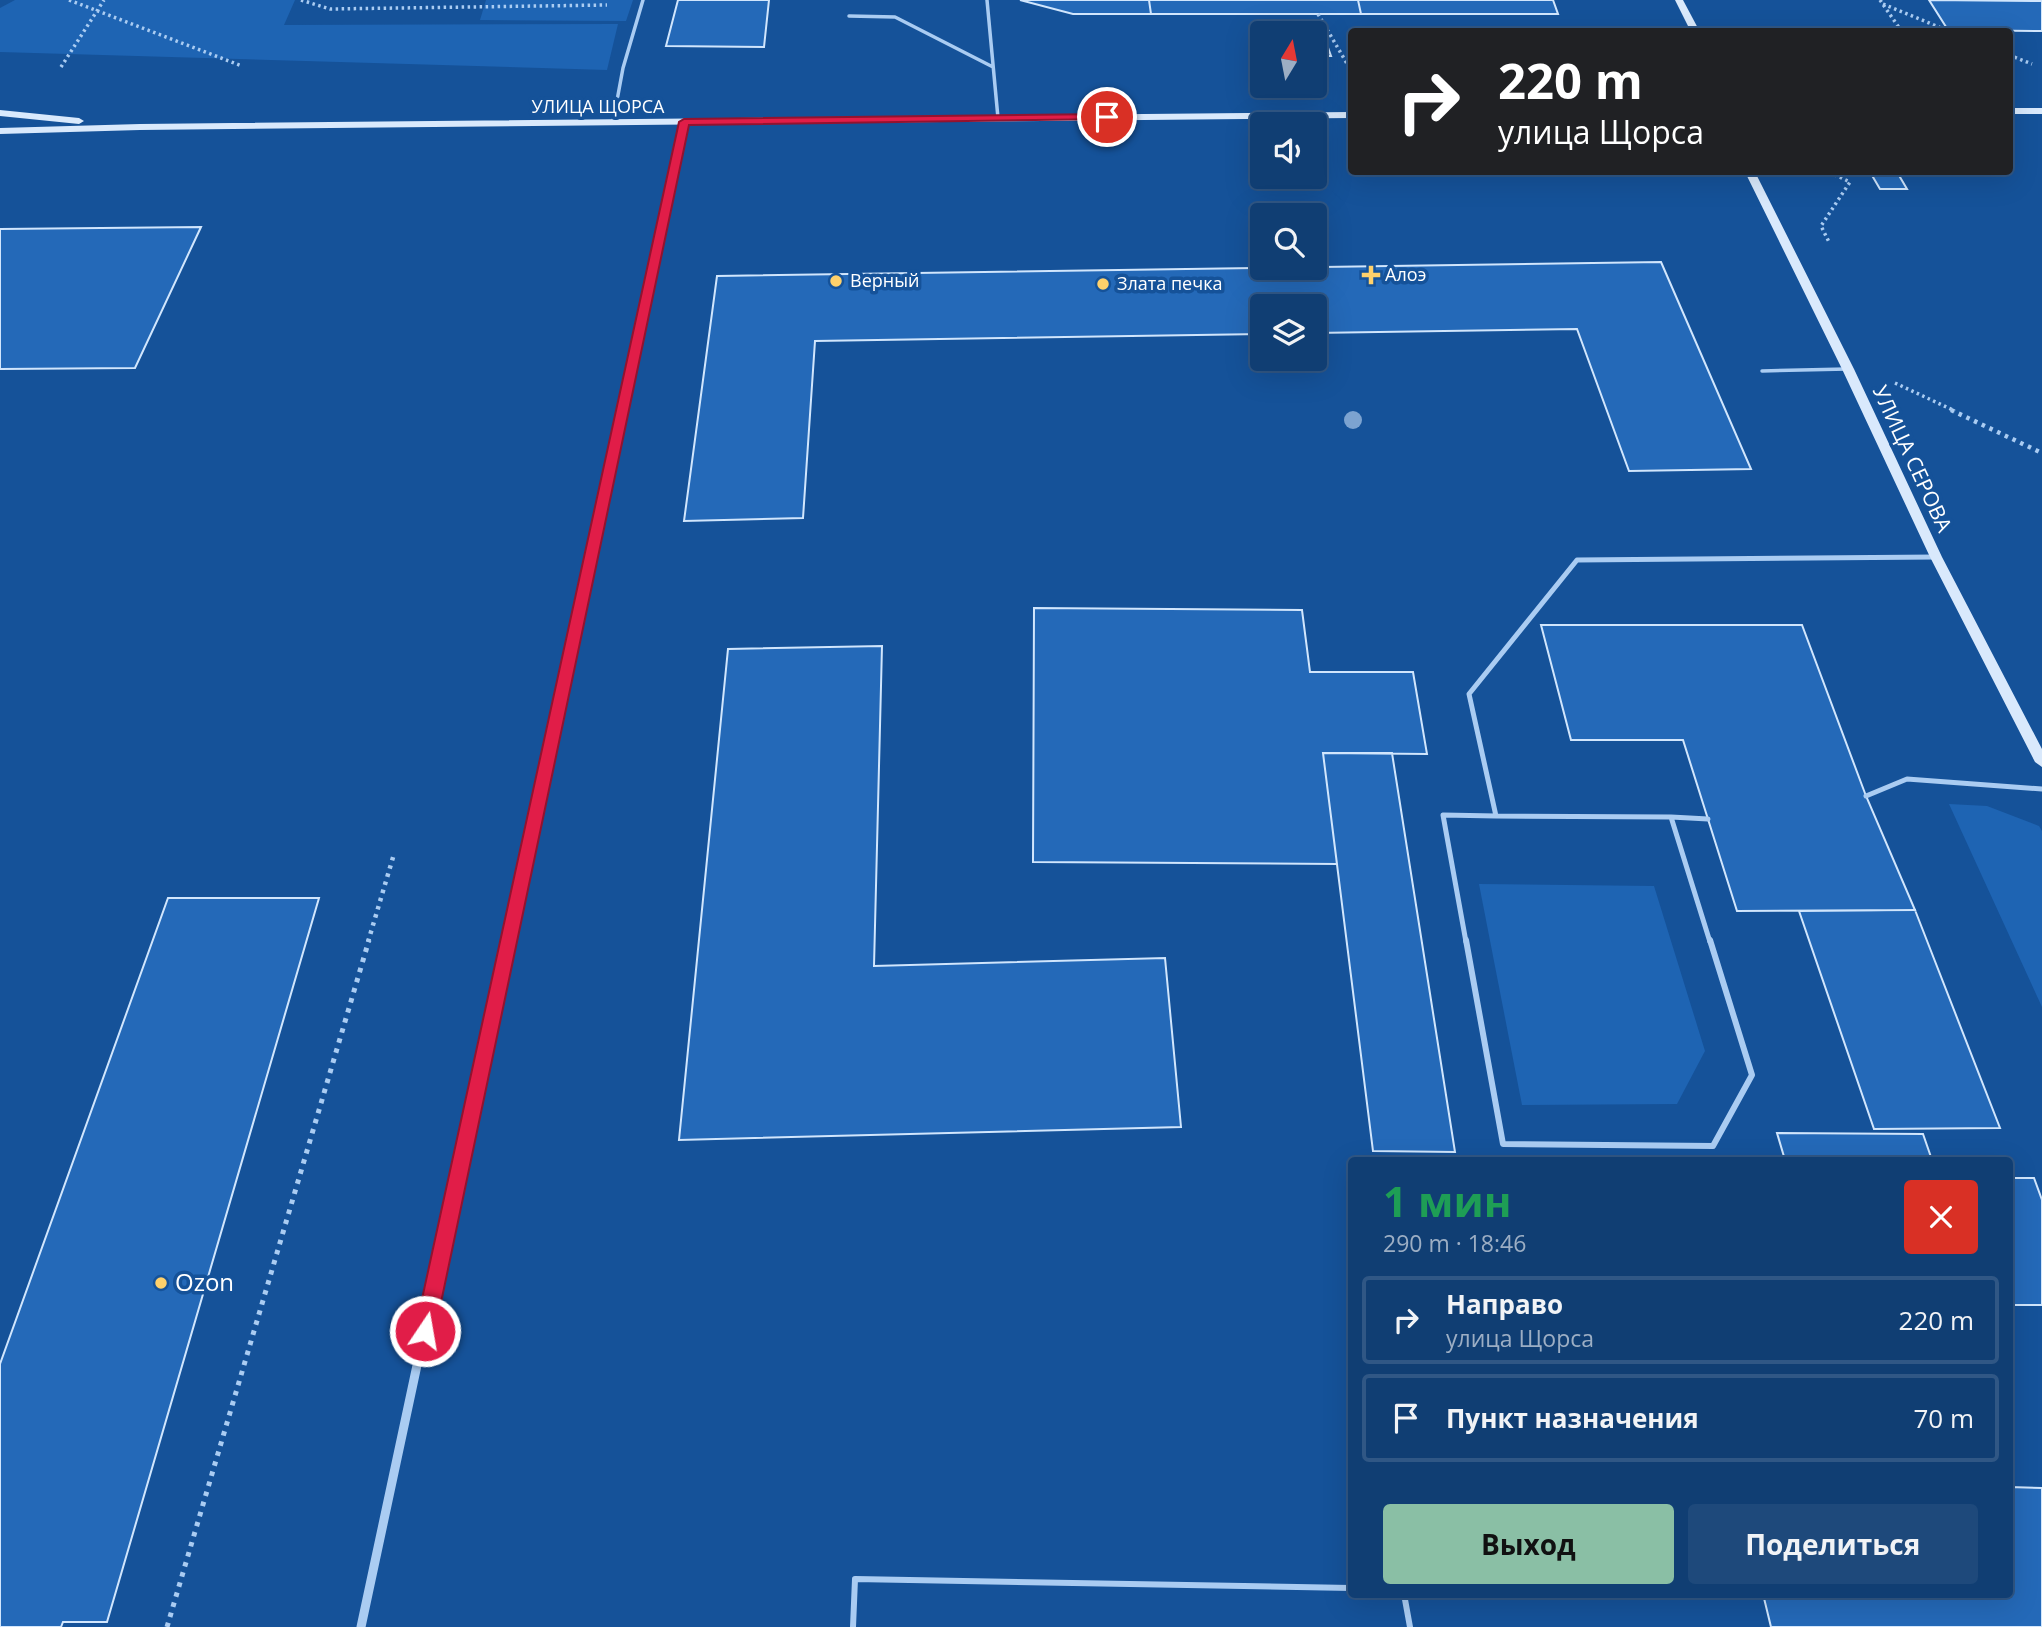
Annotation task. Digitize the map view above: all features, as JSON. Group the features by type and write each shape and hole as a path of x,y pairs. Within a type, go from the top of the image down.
{"main road":[{"path":"1679,0 1694,28"},
{"path":"2013,111 2042,111"},
{"name":"УЛИЦА ЩОРСА","path":"0,113 140,127"},
{"name":"УЛИЦА ЩОРСА","path":"0,131 140,127 1348,115"},
{"name":"УЛИЦА СЕРОВА","path":"1751,175 1848,369 1936,557 2042,762"}],"street":[{"path":"361,1627 684,122"}],"lane":[{"path":"613,122 623,68 643,0"},
{"path":"987,0 998,118"},
{"path":"849,16 895,16 993,67"},
{"path":"1762,371 1848,369"},
{"path":"1496,816 1469,694 1577,560 1936,557"},
{"path":"1867,796 1907,779 2042,789"},
{"path":"1671,817 1752,1075 1713,1146 1503,1143 1443,815 1671,817 1708,819"},
{"path":"853,1627 855,1579 1348,1588"},
{"path":"1405,1598 1410,1627"}],"path":[{"path":"69,0 242,66"},
{"path":"61,67 104,0"},
{"path":"301,0 330,9 613,4"},
{"path":"590,0 602,5"},
{"path":"1881,2 1899,28"},
{"path":"1881,2 1942,28"},
{"path":"1318,14 1348,65"},
{"path":"2013,57 2032,64"},
{"path":"1833,250 1821,226 1850,182 1835,175"},
{"path":"1891,372 1896,384 2042,453"},
{"path":"167,1627 394,854"}],"shaded area":[{"path":"15,0 295,0 284,25 618,24 607,70 0,52 0,8"},
{"path":"486,0 633,0 626,21 480,20"},
{"path":"1949,804 1987,806 2039,826 2042,831 2042,1007"},
{"path":"1479,884 1654,886 1705,1051 1677,1104 1522,1105"}],"building":[{"path":"678,0 769,0 764,47 666,46"},
{"path":"1020,0 1149,0 1151,14 1073,14"},
{"path":"1149,0 1358,0 1361,14 1151,14"},
{"path":"1358,0 1553,0 1558,14 1361,14"},
{"path":"1929,0 2042,1 2042,31 1947,28"},
{"path":"1872,175 1899,175 1907,189 1880,189"},
{"path":"201,227 135,368 0,369 0,229"},
{"path":"1661,262 1751,469 1629,471 1577,329 1327,333 1327,294 1250,294 1250,334 815,341 803,518 684,521 717,276 1250,268 1250,280 1327,280 1327,267"},
{"path":"1034,608 1302,610 1310,672 1413,672 1427,754 1323,753 1337,864 1033,862"},
{"path":"1541,625 1802,625 1866,796 1915,910 1737,911 1683,740 1571,740"},
{"path":"882,646 874,966 1165,958 1181,1127 679,1140 728,649"},
{"path":"1323,753 1392,753 1455,1152 1373,1151"},
{"path":"168,898 319,898 107,1622 63,1622 61,1627 0,1627 0,1364"},
{"path":"1915,910 2000,1128 1874,1129 1799,911"},
{"path":"1777,1133 1923,1134 1931,1157 1784,1157"},
{"path":"2013,1178 2034,1178 2042,1200 2042,1305 2013,1305"},
{"path":"2013,1487 2042,1488 2042,1627 1771,1627 1764,1598 2013,1598"}],"place":[{"name":"Алоэ","path":"1371,275"},
{"name":"Верный","path":"836,281"},
{"name":"Злата печка","path":"1103,284"},
{"name":"Ozon","path":"161,1283"}],"route":[{"path":"425,1331 684,122 1107,117"}]}
